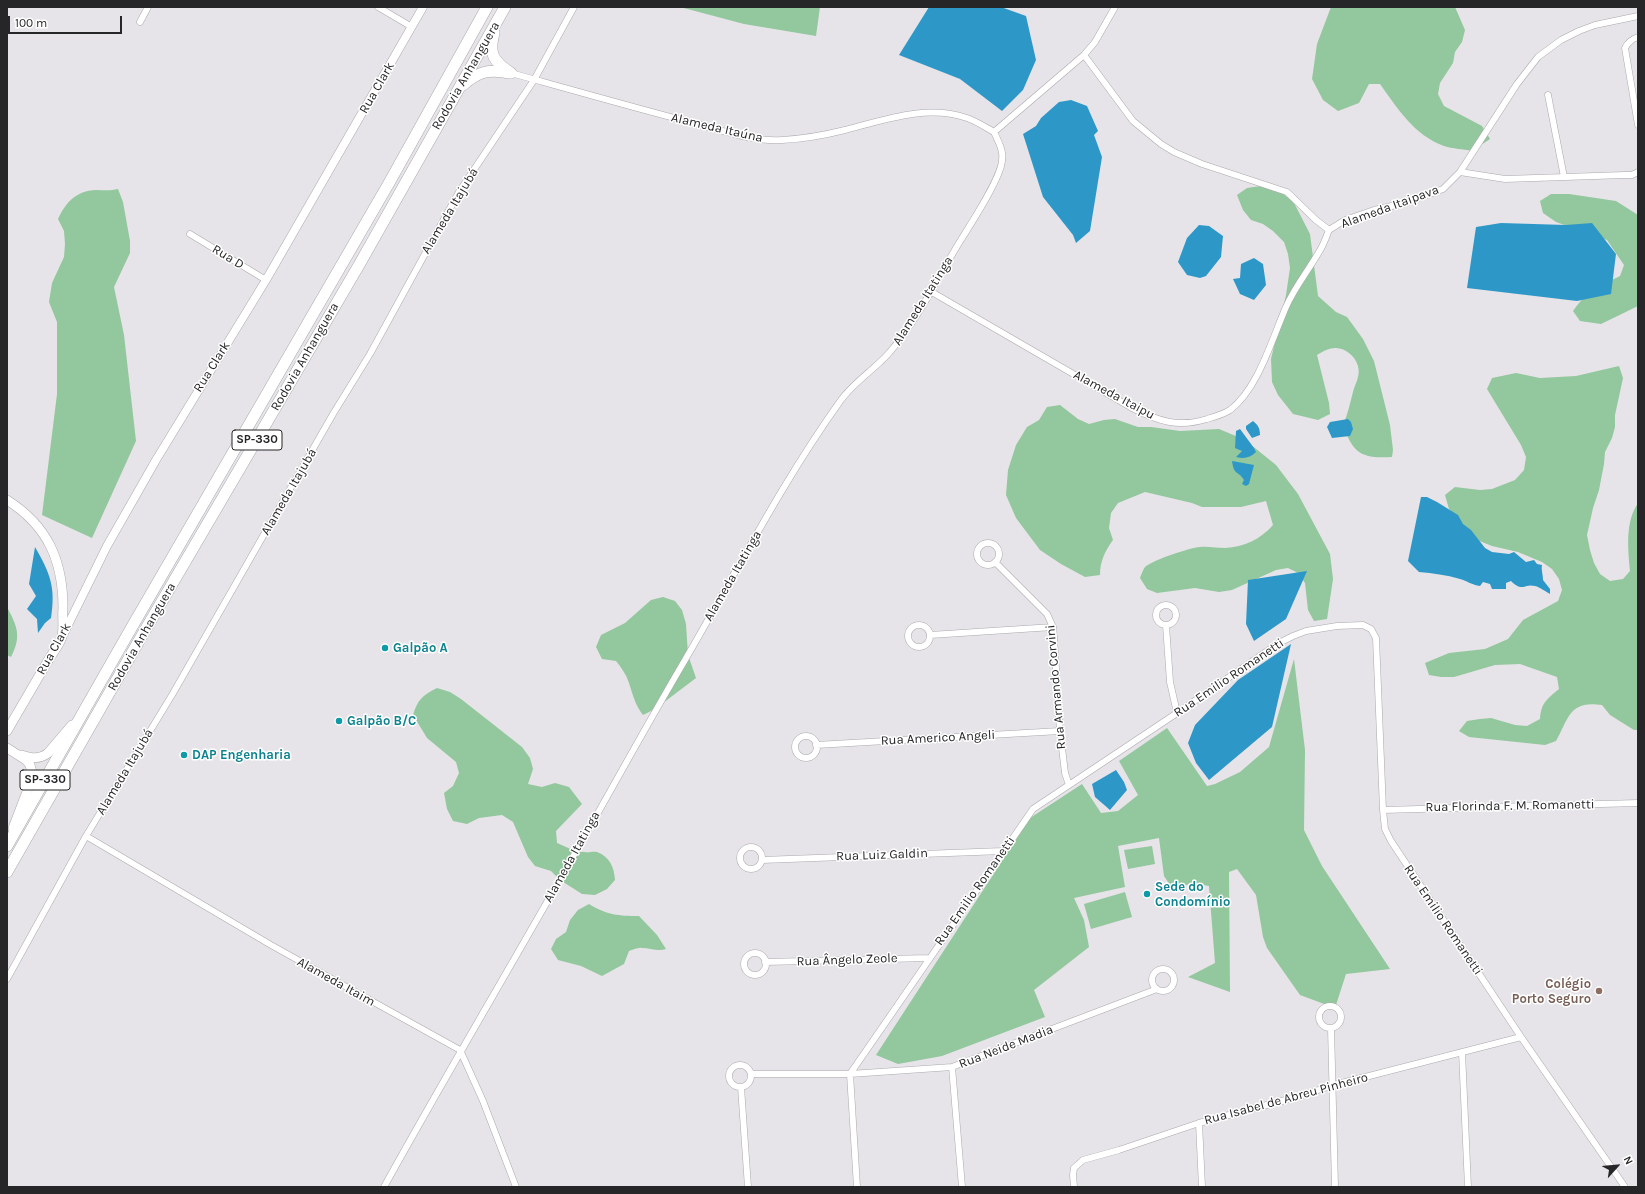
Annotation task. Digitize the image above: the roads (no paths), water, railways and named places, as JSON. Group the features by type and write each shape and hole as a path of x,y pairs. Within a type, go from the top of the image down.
{"highway":[{"name":"Rodovia Anhanguera","path":"7,845 385,190 487,7"},
{"name":"Rodovia Anhanguera","path":"7,872 144,632 359,265 505,7"},
{"path":"496,22 492,40 492,52 494,59 512,73"},
{"path":"458,89 471,78 482,73 496,71 512,73"}],"main road":[{"path":"7,500 32,519 52,548 61,577 63,593 62,636"},
{"name":"Rua Clark","path":"7,731 62,636"},
{"path":"17,754 31,758 44,757 82,714"},
{"path":"7,748 30,764 33,776 7,845"}],"street":[{"path":"140,22 148,7"},
{"path":"378,7 412,27"},
{"name":"Rua Clark","path":"62,636 107,546 156,460 266,280 424,7"},
{"name":"Alameda Itajubá","path":"7,979 86,836 172,695 329,421 370,354 459,192 534,80 574,7"},
{"path":"994,132 1084,55 1095,42 1114,7"},
{"name":"Alameda Itaipava","path":"1084,55 1133,121 1160,144 1174,152 1202,164 1287,192 1316,220 1329,230 1345,220 1374,210 1405,203 1436,192 1449,183 1460,172 1517,84 1538,57 1561,40 1579,31 1595,25 1638,16"},
{"path":"1638,37 1628,43 1625,48 1638,125"},
{"name":"Alameda Itaúna","path":"512,73 752,138 769,140 796,139 842,130 906,114 926,113 967,118 994,132"},
{"path":"1548,95 1564,177"},
{"name":"Alameda Itatinga","path":"384,1187 460,1050 565,872 641,734 748,551 780,492 817,434 843,397 890,351 913,320 977,213 999,172 1003,158 1001,148 994,132"},
{"path":"1460,172 1505,179 1632,175 1638,172"},
{"name":"Alameda Itaipu","path":"930,291 1150,417 1174,424 1194,423 1228,411 1239,402 1248,390 1258,372 1286,306 1319,251 1329,230"},
{"name":"Rua D","path":"190,234 266,280"},
{"name":"Rua Armando Corvini","path":"995,562 1042,608 1050,619 1053,627 1060,731 1068,785"},
{"path":"1166,625 1170,682 1177,713"},
{"name":"Rua Emilio Romanetti","path":"850,1074 1033,809 1279,643 1306,631 1337,626 1363,625 1375,633 1376,638 1382,810 1385,829 1391,841 1521,1037 1625,1187"},
{"path":"930,635 1053,627"},
{"name":"Rua Americo Angeli","path":"816,745 1060,731"},
{"name":"Rua Florinda F. M. Romanetti","path":"1382,810 1638,803"},
{"name":"Alameda Itaim","path":"86,836 271,945 460,1050"},
{"name":"Rua Luiz Galdin","path":"762,860 1003,851"},
{"name":"Rua Ângelo Zeole","path":"765,962 929,958"},
{"name":"Rua Neide Madia","path":"751,1074 850,1074 952,1067 1157,989"},
{"path":"1331,1028 1334,1085 1336,1187"},
{"name":"Rua Isabel de Abreu Pinheiro","path":"1074,1187 1074,1168 1083,1160 1118,1150 1200,1122 1293,1098 1334,1085 1521,1037"},
{"path":"460,1050 483,1101 516,1187"},
{"path":"1462,1052 1468,1187"},
{"path":"742,1065 748,1068 751,1074 748,1084 741,1087 732,1082 729,1076 734,1066 742,1065"},
{"path":"952,1067 962,1187"},
{"path":"850,1074 857,1187"},
{"path":"741,1087 748,1187"},
{"path":"1200,1122 1202,1187"}],"water":[{"path":"929,7 1001,7 1026,16 1036,60 1023,90 1002,111 960,79 899,55"},
{"path":"1071,100 1087,106 1098,131 1094,135 1102,157 1090,231 1076,243 1073,235 1043,197 1023,134 1036,126 1041,118 1059,102"},
{"path":"1501,223 1566,225 1592,223 1616,254 1611,294 1577,301 1467,288 1476,227"},
{"path":"1199,225 1209,226 1223,236 1221,257 1206,276 1200,278 1187,275 1178,262 1187,238"},
{"path":"1254,258 1263,264 1266,285 1254,300 1240,294 1233,279 1240,278 1241,264"},
{"path":"1348,419 1351,422 1353,429 1350,436 1332,438 1327,427 1330,422"},
{"path":"1253,421 1260,430 1260,435 1252,438 1246,429 1246,426"},
{"path":"1240,429 1256,452 1247,458 1236,457 1242,451 1235,448 1236,431"},
{"path":"1232,461 1254,465 1249,484 1246,486 1242,484 1244,480 1235,471"},
{"path":"1421,497 1427,497 1458,515 1463,524 1471,530 1485,548 1492,552 1509,554 1514,552 1526,562 1534,560 1537,564 1542,565 1543,580 1550,589 1550,594 1541,588 1531,585 1521,587 1515,585 1511,581 1506,583 1506,589 1492,589 1490,584 1483,582 1480,586 1450,576 1419,572 1408,561"},
{"path":"35,547 48,573 53,597 51,618 45,623 38,633 37,619 27,609 36,596 29,584"},
{"path":"1307,571 1286,619 1254,641 1246,624 1248,580"},
{"path":"1291,644 1272,727 1209,780 1196,763 1188,743 1195,725 1238,680"},
{"path":"1116,770 1124,782 1127,790 1110,810 1095,797 1092,784"}],"place":[{"name":"Galpão A","path":"385,648"},
{"name":"Galpão B/C","path":"339,721"},
{"name":"DAP Engenharia","path":"184,755"},
{"name":"Sede do Condomínio","path":"1147,894"},
{"name":"Colégio Porto Seguro","path":"1599,991"}]}
